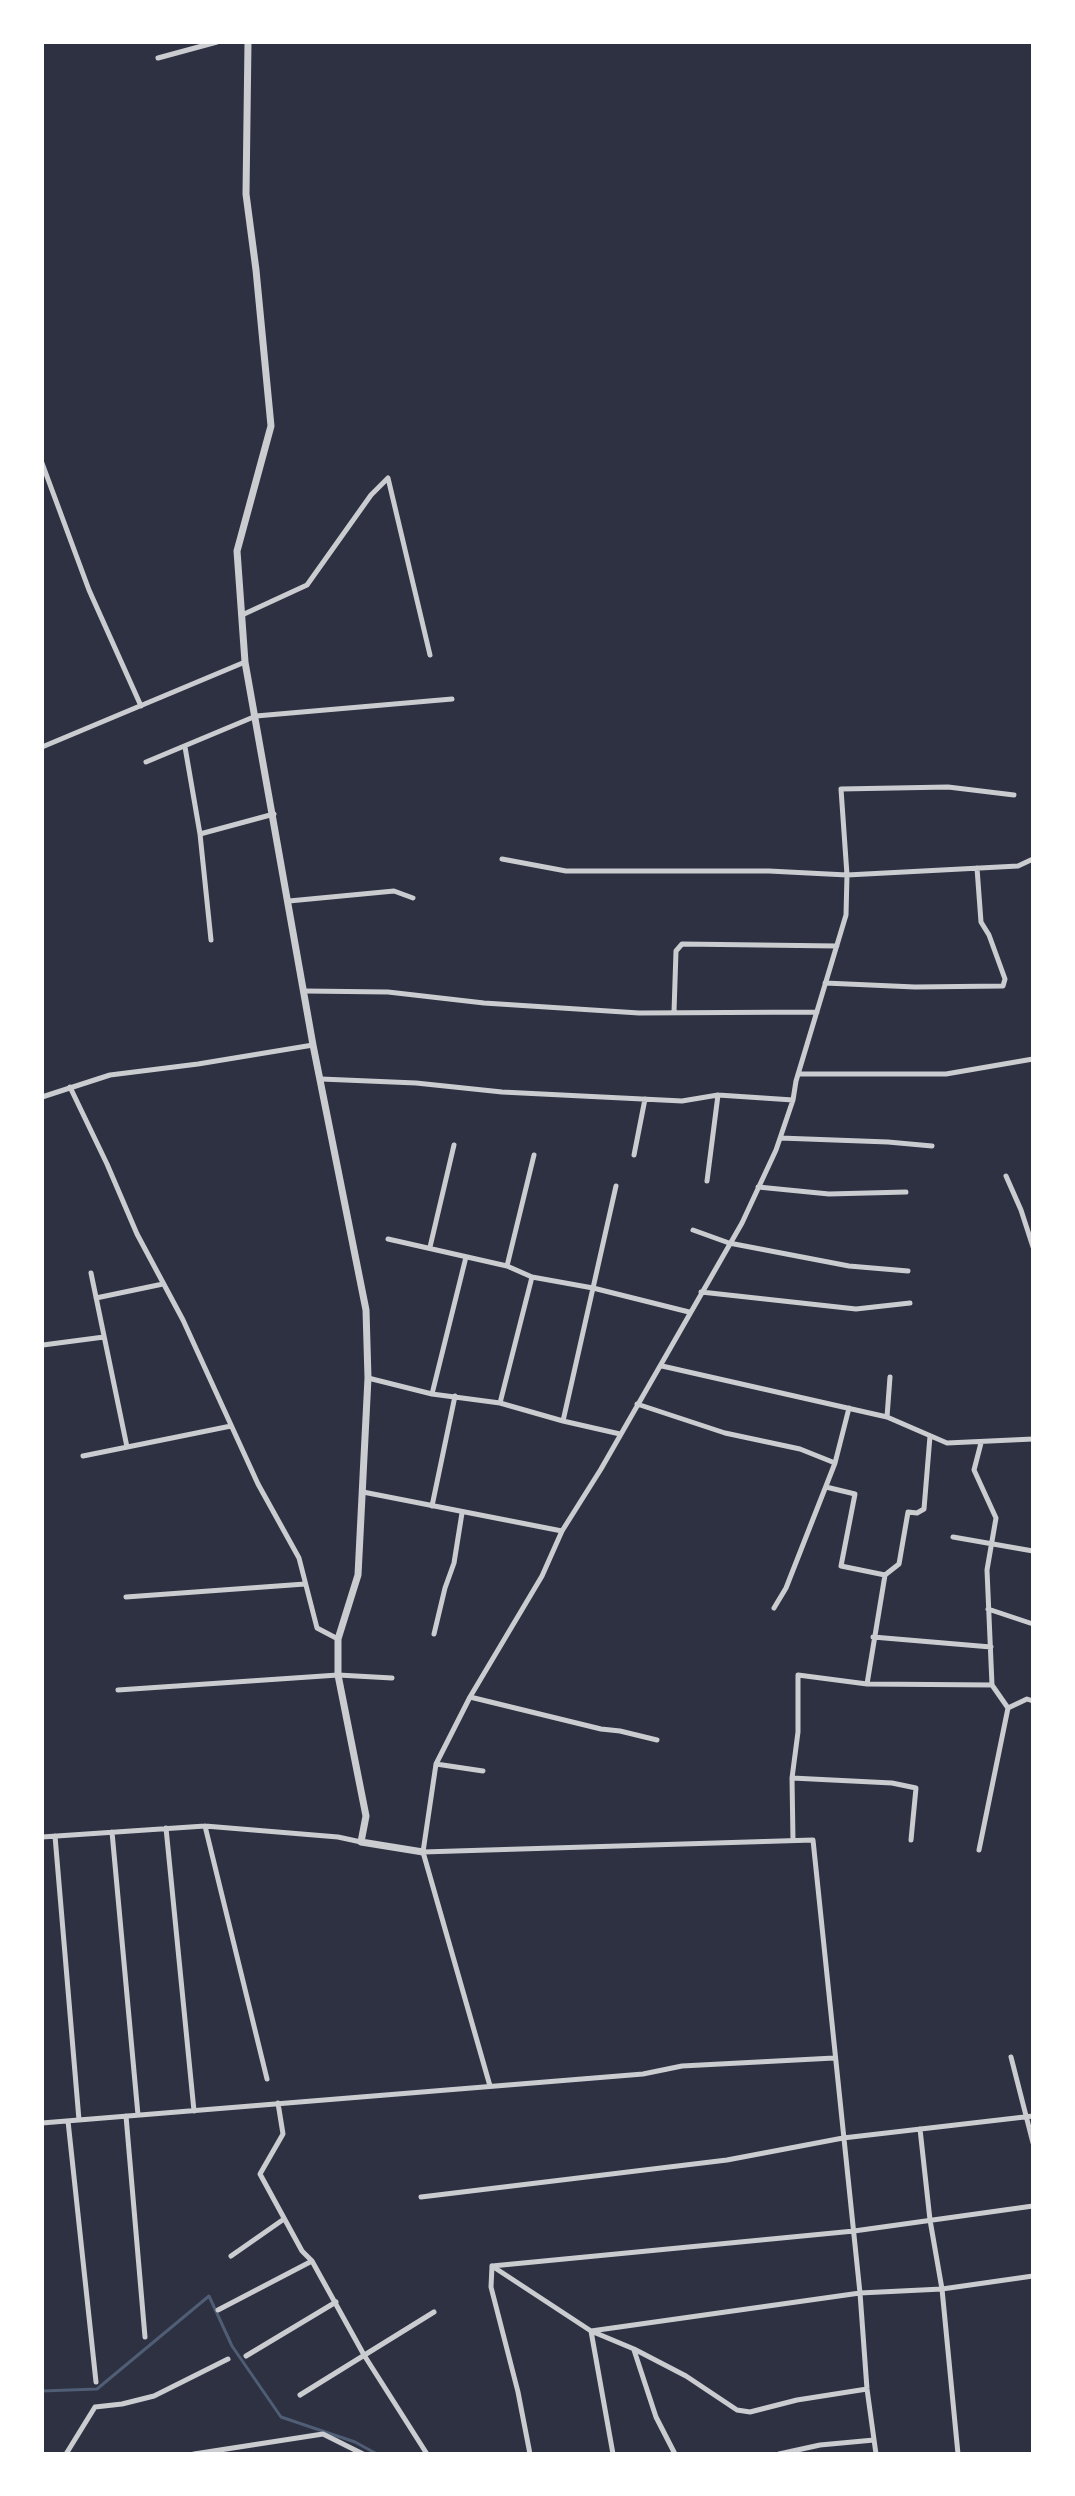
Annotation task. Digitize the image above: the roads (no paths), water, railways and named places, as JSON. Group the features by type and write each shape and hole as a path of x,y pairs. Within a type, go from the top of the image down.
{"street":[{"path":"158,58 217,42"},
{"path":"248,42 246,194 271,426 237,551 245,662 274,814 313,1045 366,1310 368,1378 358,1575 338,1639 338,1675 366,1816 361,1842"},
{"path":"42,463 89,590 141,706"},
{"path":"242,615 307,585 371,495 388,478 430,655"},
{"path":"42,747 245,662"},
{"path":"146,762 256,716 452,699"},
{"path":"185,747 200,834 211,940"},
{"path":"490,2086 423,1852 436,1764 470,1697 542,1576 562,1531 662,1366 689,1312 742,1223 780,1138 846,915 847,875 841,789 948,787 1014,795"},
{"path":"200,834 274,814"},
{"path":"502,859 566,871 769,872 847,875 1018,866 1033,859"},
{"path":"825,983 915,987 1003,986 1005,980 989,935 981,922 977,868"},
{"path":"289,901 394,891 413,898"},
{"path":"674,1012 676,951 682,944 837,946"},
{"path":"304,991 388,992 484,1003 639,1013 817,1012"},
{"path":"42,1097 110,1075 198,1064 313,1045"},
{"path":"798,1074 946,1074 1033,1059"},
{"path":"321,1079 416,1083 502,1092 682,1101 718,1095 793,1100"},
{"path":"70,1087 137,1234 183,1320 258,1484 299,1558 317,1628 338,1639"},
{"path":"707,1181 718,1095"},
{"path":"634,1155 645,1099"},
{"path":"780,1138 932,1146"},
{"path":"430,1247 454,1145"},
{"path":"507,1266 534,1155"},
{"path":"1006,1176 1021,1210 1033,1247"},
{"path":"563,1421 616,1186"},
{"path":"758,1187 829,1194 906,1192"},
{"path":"693,1230 729,1243 849,1266 908,1271"},
{"path":"388,1239 507,1266 532,1277 593,1288 689,1312"},
{"path":"432,1394 466,1257"},
{"path":"91,1273 127,1447"},
{"path":"500,1403 532,1277"},
{"path":"96,1298 163,1284"},
{"path":"701,1292 856,1309 910,1303"},
{"path":"44,1345 104,1337"},
{"path":"662,1366 887,1417 947,1443 1033,1439"},
{"path":"887,1417 890,1377"},
{"path":"368,1378 432,1394 500,1403 620,1434"},
{"path":"432,1506 455,1396"},
{"path":"637,1404 725,1433 800,1449 835,1463"},
{"path":"774,1608 786,1588 835,1463 849,1407"},
{"path":"83,1456 231,1426"},
{"path":"867,1684 885,1575 899,1564 908,1512 917,1513 924,1509 930,1436"},
{"path":"979,1850 1008,1708 992,1685 987,1570 996,1518 974,1470 981,1443"},
{"path":"826,1486 855,1494 841,1566 885,1575"},
{"path":"363,1492 562,1531"},
{"path":"434,1634 445,1588 454,1563 462,1513"},
{"path":"953,1537 1033,1551"},
{"path":"126,1598 306,1584"},
{"path":"988,1610 1033,1624"},
{"path":"873,1637 991,1647"},
{"path":"118,1690 338,1675 392,1678"},
{"path":"793,1840 792,1778 798,1732 798,1675 867,1684 992,1685"},
{"path":"470,1697 601,1729 657,1740"},
{"path":"1008,1708 1027,1699 1033,1701"},
{"path":"436,1764 483,1772"},
{"path":"792,1778 892,1783 916,1788 911,1840"},
{"path":"205,1826 267,2079"},
{"path":"42,1837 205,1826 338,1837 423,1852 813,1840 834,2058 854,2230 867,2389 876,2454"},
{"path":"166,1828 194,2111"},
{"path":"112,1832 138,2115"},
{"path":"55,1836 80,2120"},
{"path":"1011,2057 1030,2116 1033,2143"},
{"path":"42,2123 643,2074 682,2066 834,2058"},
{"path":"278,2103 283,2134 260,2174 302,2251 312,2260 364,2355 427,2454"},
{"path":"126,2116 145,2337"},
{"path":"421,2197 727,2160 843,2138 1030,2116"},
{"path":"68,2121 96,2382"},
{"path":"920,2129 930,2220 942,2289 958,2454"},
{"path":"492,2266 854,2230 1033,2206"},
{"path":"231,2256 284,2219"},
{"path":"218,2310 312,2260"},
{"path":"492,2266 591,2331 634,2349 686,2376 737,2410 750,2412 797,2400 867,2389"},
{"path":"492,2266 491,2287 518,2392 530,2454"},
{"path":"591,2331 860,2293 942,2289 1033,2276"},
{"path":"246,2356 336,2302"},
{"path":"300,2395 434,2312"},
{"path":"591,2331 613,2454"},
{"path":"634,2349 656,2417 675,2454"},
{"path":"66,2454 95,2407 122,2404 154,2396 228,2360"},
{"path":"194,2454 322,2434 363,2454"},
{"path":"778,2454 820,2445 874,2440"}],"waterway":[{"path":"42,2391 97,2389 209,2296 232,2346 281,2417 355,2442 377,2454"}]}
